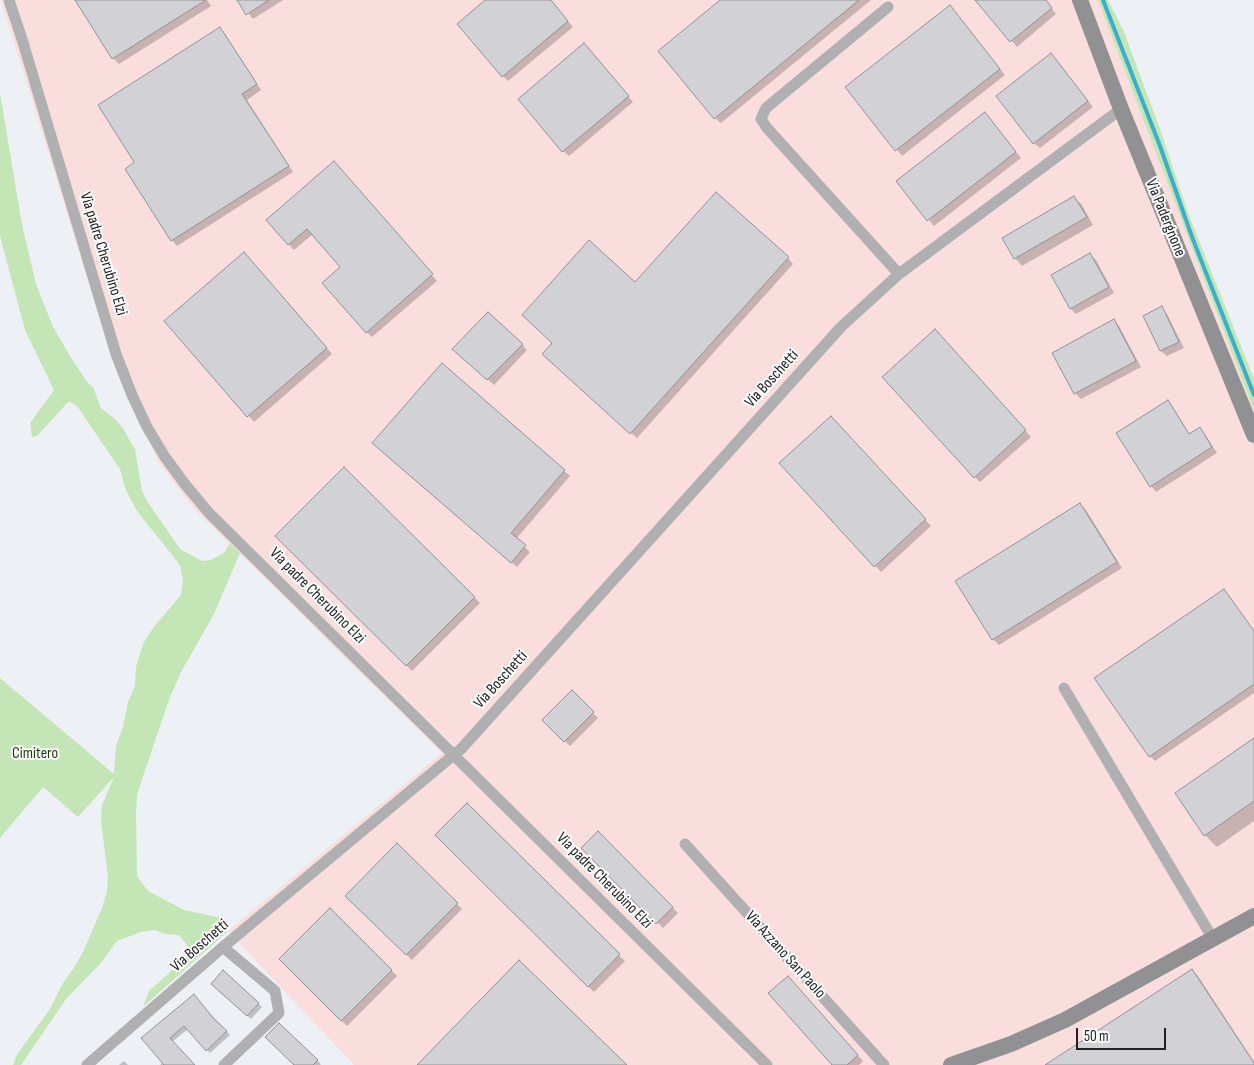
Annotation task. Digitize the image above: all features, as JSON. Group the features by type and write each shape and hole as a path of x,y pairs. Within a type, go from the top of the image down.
{"street":[{"path":"9,0 22,39"},
{"path":"18,0 22,39"},
{"name":"Via Padergnone","path":"1080,0 1121,109 1254,435"},
{"path":"888,7 766,108 761,119 767,128 899,274"},
{"name":"Via padre Cherubino Elzi","path":"22,39 116,354 147,427 165,457 210,513 766,1065"},
{"name":"Via Boschetti","path":"89,1064 223,947 454,755 840,328 899,274 1121,109"},
{"path":"1064,688 1213,940"},
{"name":"Via Azzano San Paolo","path":"685,844 884,1065"},
{"path":"951,1065 1010,1044 1065,1020 1254,916"},
{"path":"223,947 274,992 279,1013 224,1065"}],"shaded area":[{"path":"1,0 1098,0 1254,411 1254,1065 354,1065 228,931 442,753 194,509 158,461 111,355"}],"green space":[{"path":"1098,0 1108,0 1124,32 1160,129 1188,213 1254,379 1254,411"},
{"name":"Cimitero","path":"0,93 22,225 36,284 53,327 73,361 88,383 93,387 101,408 123,428 135,450 142,491 180,549 202,561 211,560 224,553 230,543 240,553 214,614 181,672 170,697 137,794 136,814 137,876 148,891 184,910 222,918 228,931 143,1007 149,991 178,965 187,953 188,946 179,935 165,934 155,930 141,932 117,941 100,964 66,999 21,1065 13,1065 16,1056 50,1009 63,983 83,952 102,908 107,891 108,877 101,821 102,805 114,777 78,817 43,787 0,838 0,678 114,774 116,746 123,727 128,702 135,686 136,667 143,644 153,628 181,595 183,580 180,565 137,511 125,488 120,469 77,406 69,401 37,436 32,437 30,423 54,390 25,330 0,236"}],"building":[{"path":"75,0 206,0 112,59"},
{"path":"237,0 269,0 246,15"},
{"path":"485,0 551,0 568,21 502,77 457,24"},
{"path":"720,0 859,0 714,119 658,51"},
{"path":"975,0 1046,0 1052,8 1010,42"},
{"path":"950,5 1000,69 895,151 845,87"},
{"path":"220,27 257,84 242,94 289,166 171,241 125,169 134,162 98,105"},
{"path":"584,43 629,96 562,152 518,99"},
{"path":"1051,53 1088,101 1033,144 996,96"},
{"path":"985,112 1016,152 927,221 896,181"},
{"path":"334,161 433,274 366,333 322,283 340,267 307,229 288,245 266,220"},
{"path":"716,192 789,257 630,434 542,354 552,343 522,315 589,240 635,282"},
{"path":"1074,196 1087,217 1014,259 1002,238"},
{"path":"244,252 327,348 247,417 164,321"},
{"path":"1090,253 1109,287 1070,309 1051,275"},
{"path":"1162,306 1179,342 1160,351 1143,316"},
{"path":"488,312 523,344 487,380 452,349"},
{"path":"1114,319 1136,361 1074,394 1052,353"},
{"path":"935,329 1026,430 974,478 882,377"},
{"path":"442,363 565,470 511,533 526,545 511,563 372,443"},
{"path":"1168,400 1189,434 1200,427 1212,447 1150,487 1116,433"},
{"path":"831,416 926,519 874,567 779,463"},
{"path":"344,467 475,597 406,666 275,536"},
{"path":"1080,503 1117,562 992,640 955,581"},
{"path":"1224,589 1254,631 1254,684 1149,757 1094,678"},
{"path":"572,690 594,712 564,742 542,720"},
{"path":"1254,738 1254,801 1204,836 1175,793"},
{"path":"467,803 620,954 588,987 435,835"},
{"path":"598,831 673,907 656,924 581,848"},
{"path":"397,843 458,903 406,955 345,896"},
{"path":"330,908 392,970 341,1021 279,959"},
{"path":"519,960 627,1065 417,1065"},
{"path":"1192,969 1254,1065 1045,1065"},
{"path":"223,970 259,1003 247,1016 211,984"},
{"path":"788,976 858,1055 847,1065 832,1065 768,993"},
{"path":"194,994 213,1018 227,1031 206,1051 184,1026 170,1038 195,1065 164,1065 141,1038"},
{"path":"279,1023 318,1060 313,1065 294,1065 265,1037"}],"waterway":[{"path":"1103,0 1254,395"}]}
